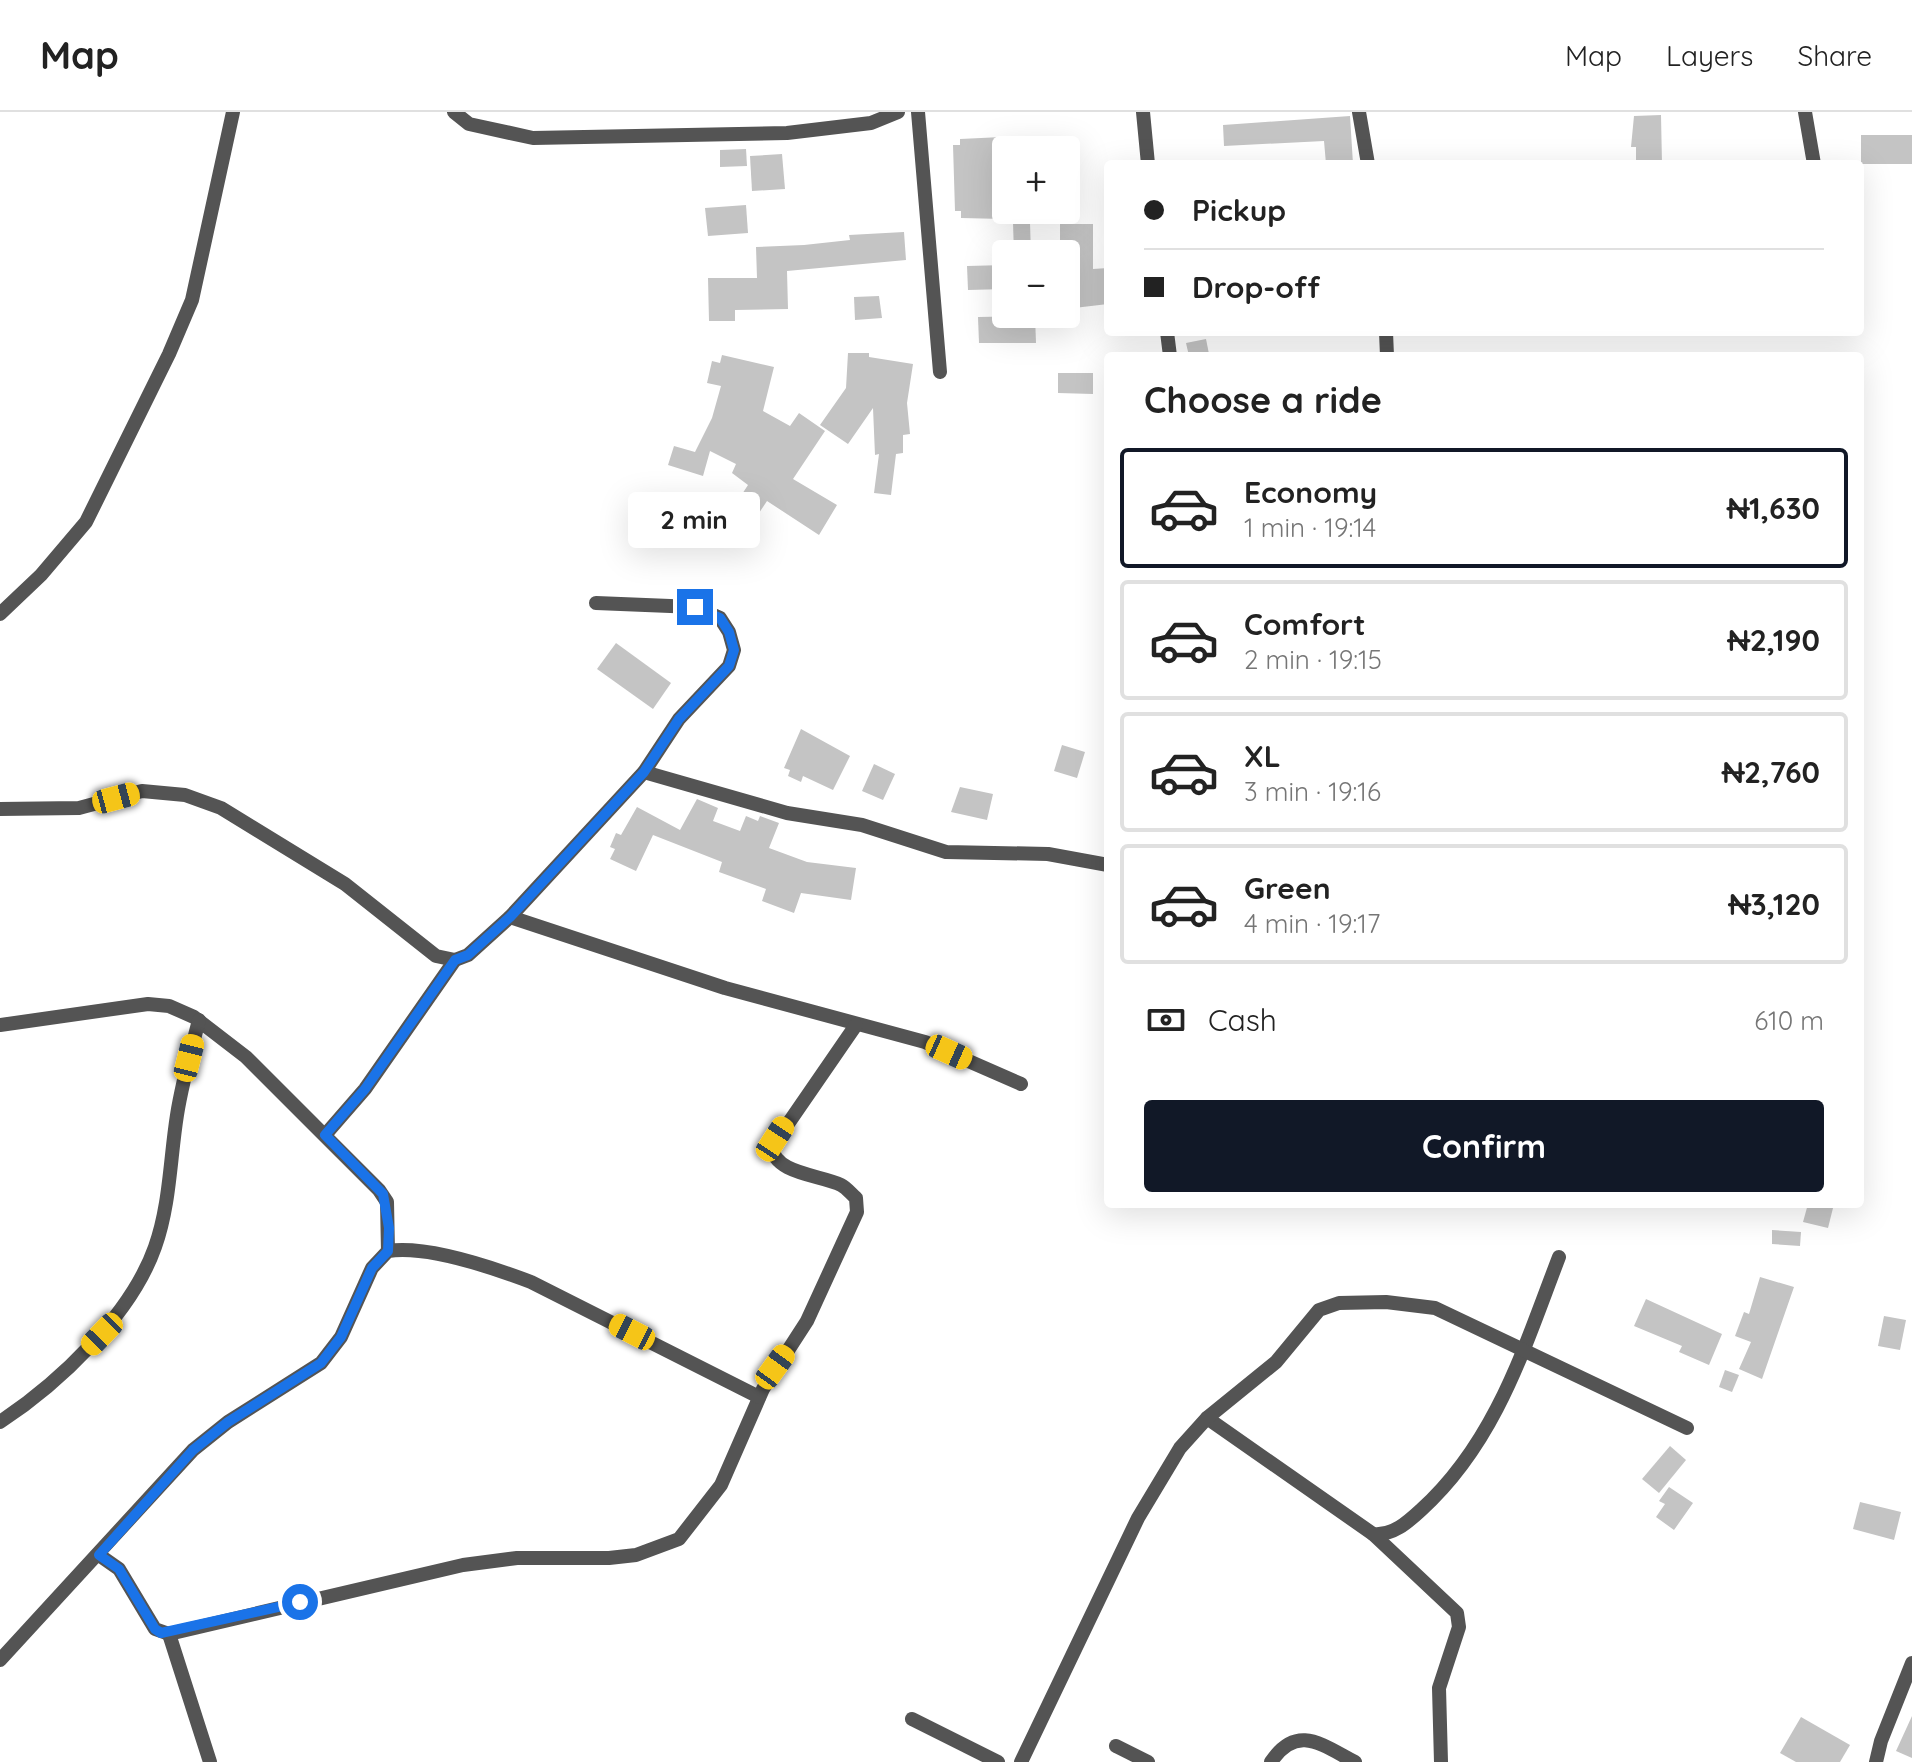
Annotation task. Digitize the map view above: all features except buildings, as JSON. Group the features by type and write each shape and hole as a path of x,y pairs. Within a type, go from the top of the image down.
{"street":[{"path":"0,614 41,575 86,522 169,354 192,300 233,112"},
{"path":"454,112 469,124 533,138 787,133 871,123 898,112"},
{"path":"918,112 940,372"},
{"path":"1143,112 1148,160"},
{"path":"1359,112 1367,160"},
{"path":"1805,112 1813,160"},
{"path":"0,809 79,808 142,791 185,795 221,808 345,884 436,956 455,960 468,955 510,917 644,772 679,719 729,666 734,650 720,618 695,607 596,603"},
{"path":"644,772 787,813 862,825 946,852 1048,854 1104,864"},
{"path":"510,917 725,988 925,1042 1021,1084"},
{"path":"325,1135 365,1089 455,960"},
{"path":"0,1025 148,1004 169,1006 199,1020 246,1057 383,1194 389,1228 388,1251 372,1268 341,1337 321,1363 228,1422 193,1450 0,1660"},
{"path":"0,1422 90,1346 113,1322 139,1285 156,1246 177,1114 199,1020"},
{"path":"99,1555 119,1569 155,1629 169,1634 463,1565 517,1558 609,1558 658,1548 679,1539 721,1485 759,1397 807,1321 858,1204 843,1186 784,1165 776,1159 772,1147 856,1025"},
{"path":"388,1251 417,1251 531,1282 759,1397"},
{"path":"1373,1534 1389,1534 1408,1522 1463,1465 1495,1416 1559,1257"},
{"path":"1021,1762 1138,1518 1180,1448 1207,1418 1276,1362 1319,1310 1328,1305 1386,1302 1435,1308 1687,1428"},
{"path":"1207,1418 1373,1534 1457,1613 1459,1627 1439,1688 1441,1762"},
{"path":"169,1634 210,1762"},
{"path":"1876,1762 1881,1741 1912,1663"},
{"path":"912,1719 998,1762"},
{"path":"1271,1762 1282,1745 1297,1739 1319,1743 1355,1762"},
{"path":"1116,1746 1148,1762"}],"route":[{"path":"300,1602 169,1634 161,1633 155,1629 119,1569 99,1555 170,1471 193,1450 228,1422 321,1363 341,1337 372,1268 379,1257 388,1251 387,1202 383,1194 325,1135 365,1089 455,960 468,955 510,917 644,772 679,719 729,666 734,650 729,632 720,618 695,607"}]}
